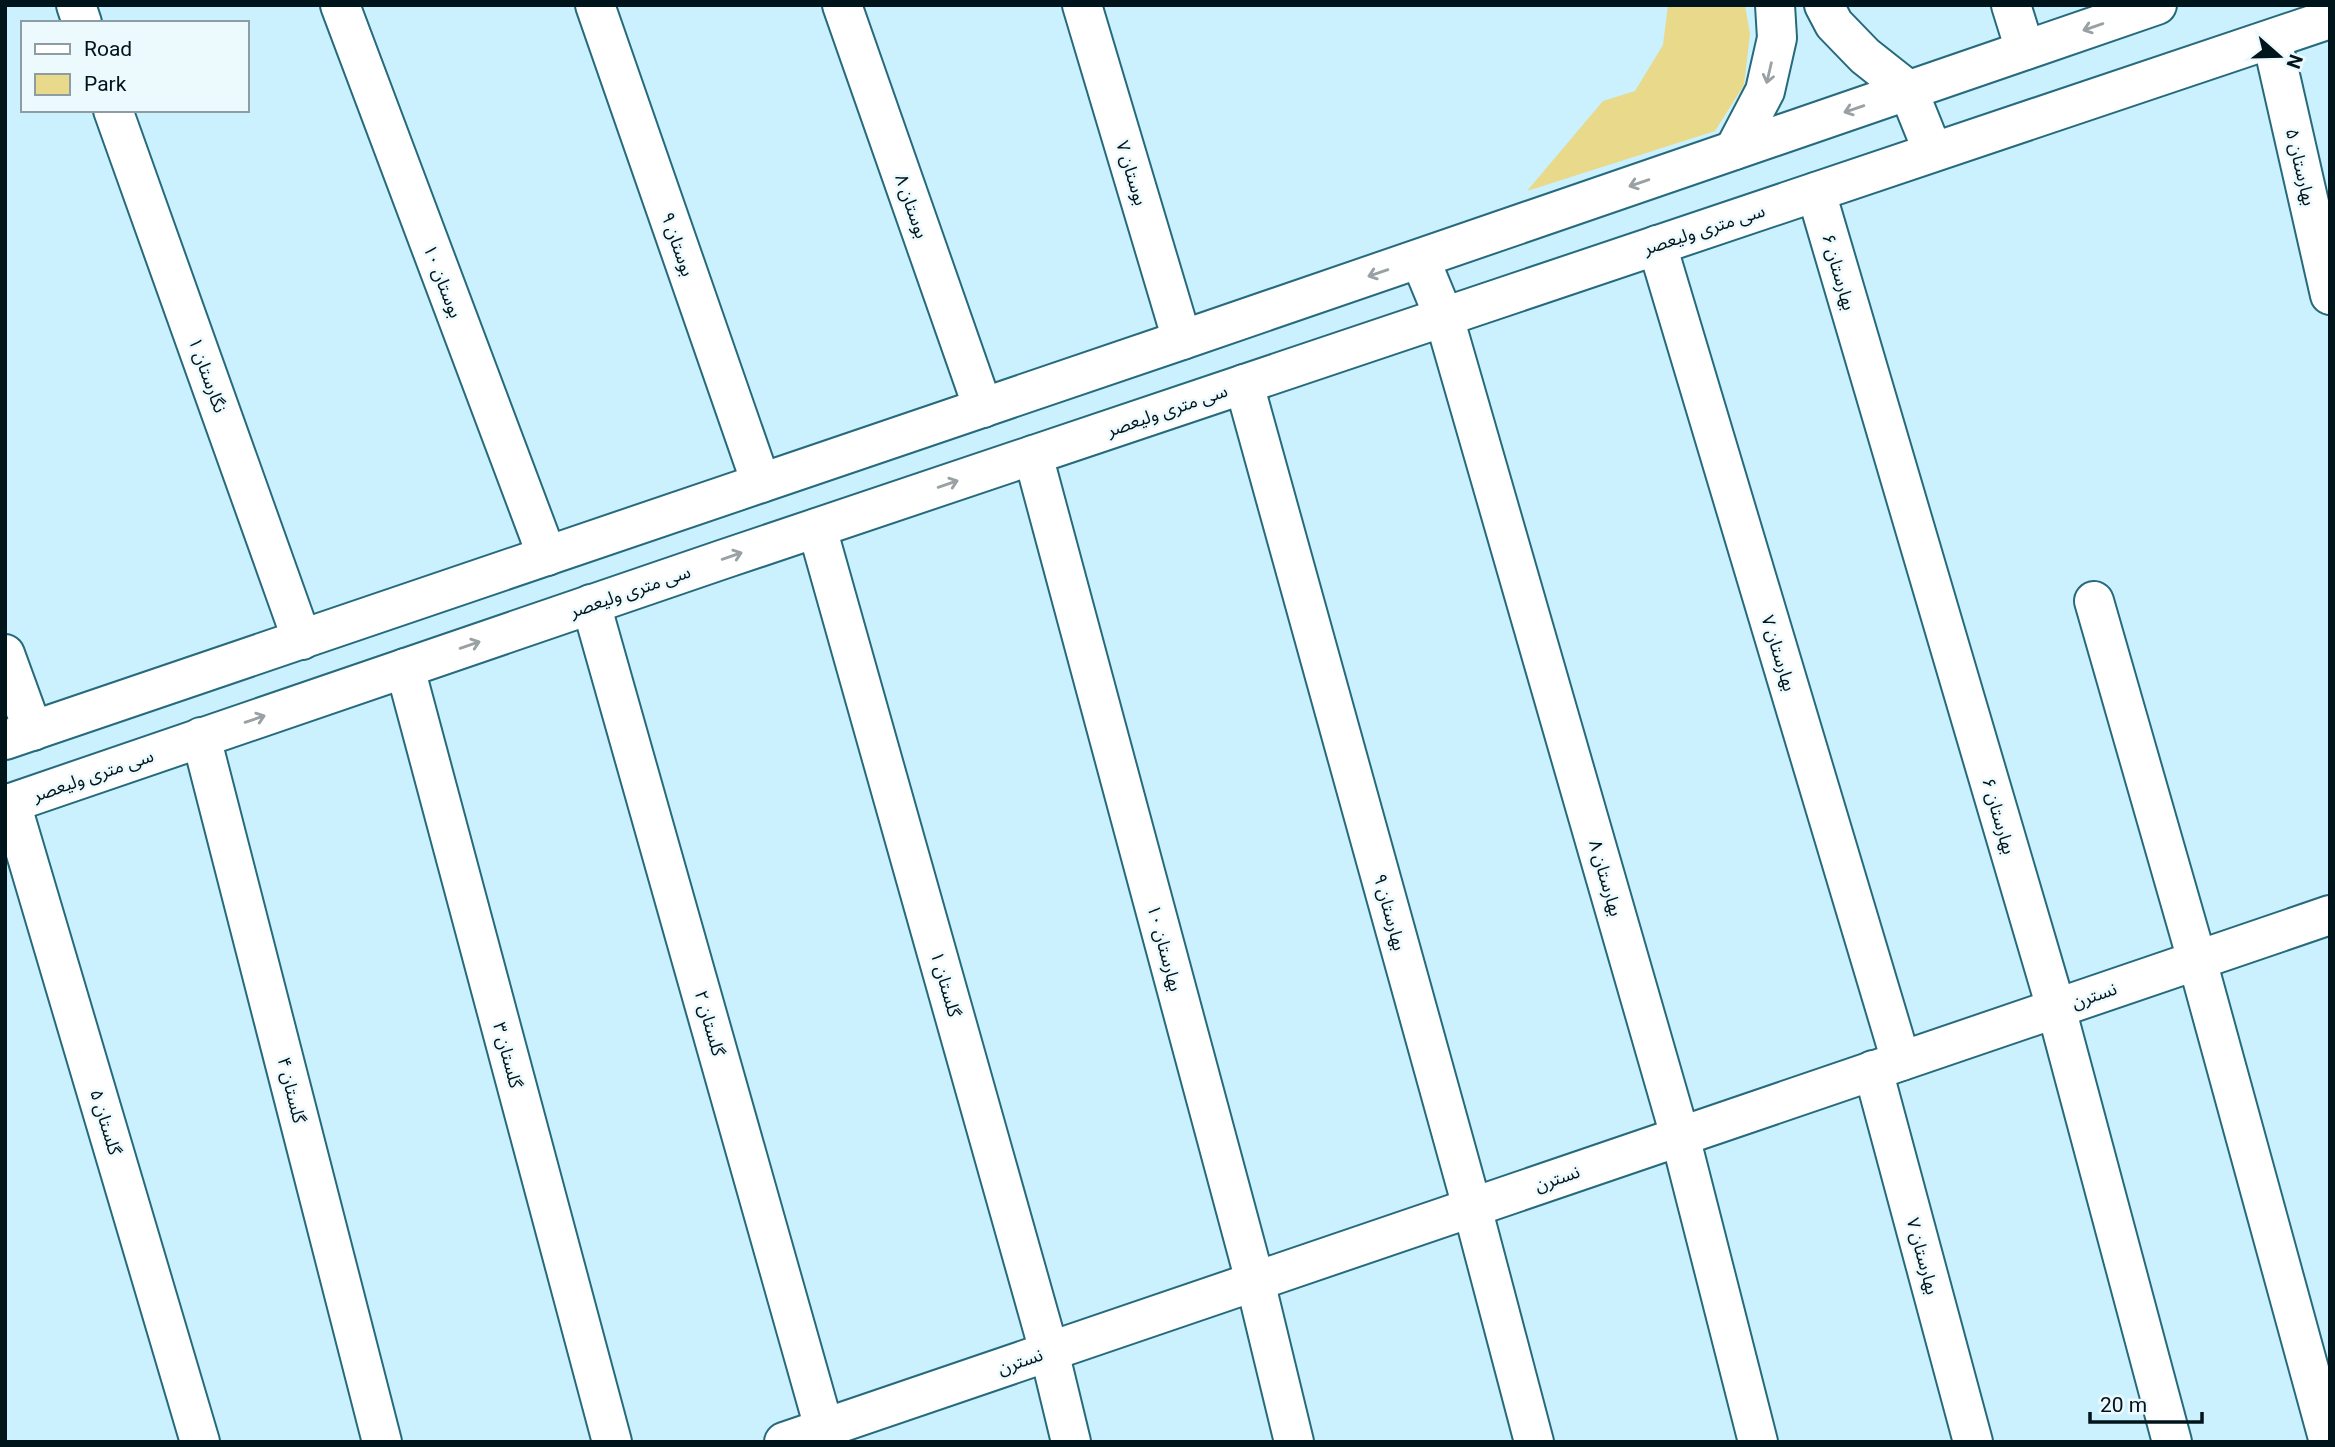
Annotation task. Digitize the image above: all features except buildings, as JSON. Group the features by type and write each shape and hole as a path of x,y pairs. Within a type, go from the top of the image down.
{"street":[{"name":"بوستان ۱۰","path":"340,5 547,556"},
{"name":"بوستان ۹","path":"595,5 761,483"},
{"name":"بوستان ۸","path":"842,5 983,408"},
{"name":"بوستان ۷","path":"1082,5 1182,340"},
{"path":"1734,150 1765,91 1777,38 1775,5"},
{"path":"1824,5 1834,24 1865,56 1908,90 1933,152"},
{"path":"2011,5 2025,50"},
{"path":"5,654 19,735 1420,259 2157,5"},
{"name":"سی متری ولیعصر","path":"8,804 592,604 2330,19"},
{"name":"بهارستان ۵","path":"2272,40 2330,295"},
{"name":"نگارستان ۱","path":"114,112 302,640"},
{"name":"بهارستان ۶","path":"1816,192 2056,1008 2172,1442"},
{"name":"بهارستان ۷","path":"1657,245 1887,1066 1973,1442"},
{"name":"بهارستان ۸","path":"1420,259 1444,317 1680,1136 1758,1442"},
{"name":"بهارستان ۹","path":"1244,384 1472,1207 1534,1442"},
{"name":"بهارستان ۱۰","path":"1033,455 1255,1281 1294,1442"},
{"name":"گلستان ۱","path":"817,528 1049,1351 1072,1442"},
{"path":"2094,601 2197,960 2329,1442"},
{"name":"گلستان ۲","path":"592,604 826,1435"},
{"name":"گلستان ۳","path":"405,668 612,1442"},
{"name":"گلستان ۴","path":"201,737 382,1442"},
{"name":"گلستان ۵","path":"8,804 200,1442"},
{"name":"نسترن","path":"784,1442 826,1435 1049,1351 2330,915"}],"green space":[{"path":"1668,5 1745,5 1750,34 1744,85 1715,131 1527,191 1603,101 1635,91 1663,45"}]}
